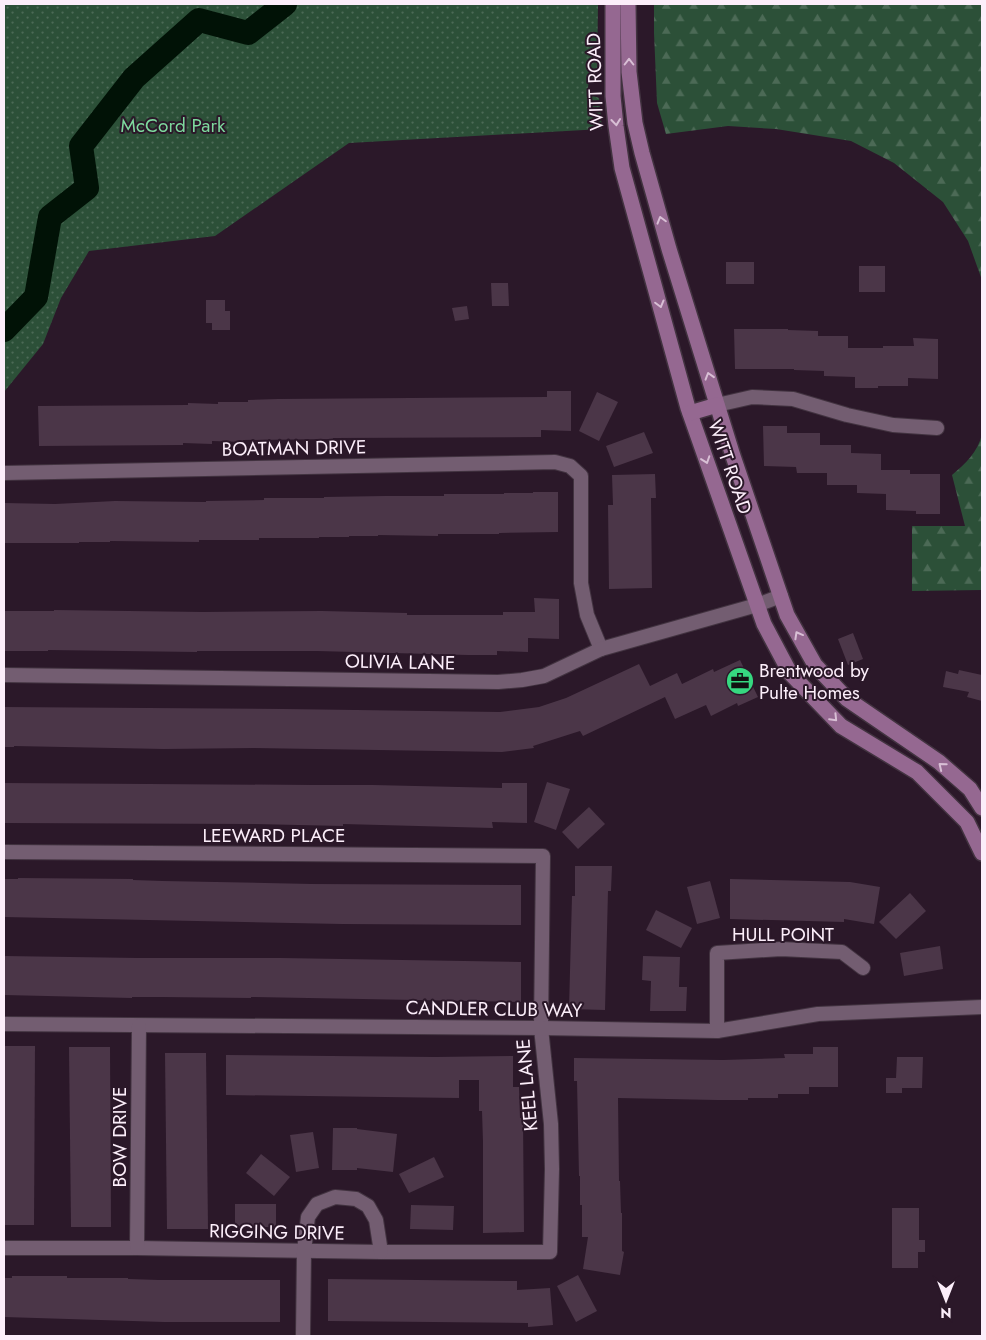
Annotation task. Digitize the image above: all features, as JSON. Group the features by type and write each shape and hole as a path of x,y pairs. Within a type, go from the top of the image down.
{"street":[{"name":"WITT ROAD","path":"613,4 613,96 622,168 690,414 764,624 790,673 841,726 917,772 967,822 982,853"},
{"name":"WITT ROAD","path":"628,4 628,72 635,123 658,211 733,456 787,615 815,665 847,699 939,762 970,789 982,808"},
{"path":"690,414 718,404 752,397 793,399 893,426 937,428"},
{"name":"BOATMAN DRIVE","path":"4,472 555,462 570,466 581,476 581,583 587,615 601,648"},
{"name":"OLIVIA LANE","path":"4,675 498,682 522,680 544,676 601,648 757,605 781,596"},
{"path":"886,753 900,735"},
{"name":"LEEWARD PLACE","path":"4,852 543,856"},
{"name":"KEEL LANE","path":"543,856 541,1028 551,1124 550,1252"},
{"name":"HULL POINT","path":"717,1031 717,954 781,949 842,952 863,968"},
{"name":"CANDLER CLUB WAY","path":"4,1024 717,1031 818,1014 982,1007"},
{"name":"BOW DRIVE","path":"137,1248 139,1026"},
{"path":"303,1336 304,1250 308,1217 317,1204 335,1198 356,1199 368,1206 376,1220 381,1252"},
{"name":"RIGGING DRIVE","path":"4,1248 550,1252"}],"green space":[{"name":"McCord Park","path":"4,4 598,4 597,74 588,86 591,95 599,98 602,129 349,143 215,236 89,251 61,298 43,344 4,392"},
{"path":"654,4 982,4 982,280 968,241 943,202 894,163 851,141 776,129 728,126 666,134 657,103"},
{"path":"982,434 982,590 912,591 912,526 965,526 952,475 974,452"}],"building":[{"path":"726,262 754,262 754,284 726,284"},
{"path":"859,266 885,266 885,292 859,292"},
{"path":"491,283 508,283 509,306 492,306"},
{"path":"206,300 225,300 225,311 230,311 230,330 212,330 212,323 206,323"},
{"path":"467,306 469,319 455,321 452,308"},
{"path":"734,329 788,329 818,331 818,336 848,336 848,348 914,346 913,338 938,339 938,379 908,378 908,386 855,388 855,377 824,376 824,371 735,369"},
{"path":"547,391 571,391 571,431 541,430 541,437 333,438 243,440 243,442 212,441 212,444 183,443 183,445 39,446 38,406 188,405 188,403 218,404 218,402 278,399 547,397"},
{"path":"597,392 618,402 599,441 579,431"},
{"path":"763,426 787,426 787,433 820,433 820,445 851,445 851,453 881,454 881,470 910,470 910,474 940,474 940,514 916,514 916,511 886,510 886,494 857,493 857,485 827,485 827,473 797,473 796,467 764,466"},
{"path":"644,432 653,453 614,467 606,446"},
{"path":"655,474 656,498 651,498 652,588 609,589 608,505 613,505 612,475"},
{"path":"558,492 558,532 438,534 438,536 378,535 319,538 259,538 259,540 199,540 199,542 4,543 4,503 206,502 264,500 264,498 444,496 444,494"},
{"path":"534,598 559,599 559,639 528,638 528,652 497,651 497,655 468,655 317,651 4,651 4,611 322,611 407,613 407,615 503,615 503,612 535,612"},
{"path":"853,633 863,659 848,665 838,639"},
{"path":"740,660 758,697 738,706 737,703 711,716 706,705 675,719 665,697 583,736 580,731 533,746 534,748 502,752 254,748 4,747 4,707 500,712 539,707 566,698 639,664 650,686 677,673 682,684 713,669 714,672"},
{"path":"959,670 982,675 982,701 967,697 969,692 943,687 946,671 958,674"},
{"path":"547,782 570,789 556,830 534,822"},
{"path":"4,783 373,785 502,788 502,783 527,783 527,823 492,822 493,828 343,824 343,826 4,823"},
{"path":"589,807 605,824 578,849 562,832"},
{"path":"575,866 612,866 611,891 608,891 605,1010 569,1009 572,896 575,896"},
{"path":"4,879 312,884 521,885 521,925 342,924 4,917"},
{"path":"730,879 850,882 880,887 874,924 844,919 844,922 730,919"},
{"path":"710,881 720,918 697,924 687,887"},
{"path":"910,893 926,911 896,939 879,922"},
{"path":"656,910 692,928 681,948 646,930"},
{"path":"940,946 943,969 904,976 900,953"},
{"path":"4,956 521,962 521,1002 4,995"},
{"path":"643,956 680,957 679,987 687,987 686,1011 650,1011 651,981 642,980"},
{"path":"4,1046 35,1046 34,1225 4,1225"},
{"path":"69,1047 110,1047 111,1227 71,1227"},
{"path":"813,1047 838,1047 838,1087 809,1087 809,1094 778,1094 778,1098 748,1098 748,1100 618,1098 619,1181 622,1213 622,1251 624,1252 620,1275 583,1269 588,1237 582,1237 577,1081 574,1081 574,1058 723,1060 785,1058 784,1054 813,1054"},
{"path":"165,1053 206,1053 208,1229 167,1229"},
{"path":"226,1055 513,1056 513,1087 519,1087 520,1118 523,1118 524,1232 483,1233 483,1142 482,1111 479,1111 479,1080 459,1080 459,1098 226,1095"},
{"path":"897,1057 923,1057 922,1088 902,1088 902,1093 886,1093 886,1078 896,1078"},
{"path":"333,1128 357,1128 397,1134 393,1172 357,1168 357,1170 332,1170"},
{"path":"313,1132 319,1168 296,1172 290,1135"},
{"path":"261,1154 290,1177 274,1196 246,1173"},
{"path":"434,1157 444,1177 409,1193 399,1174"},
{"path":"235,1204 276,1204 276,1227 235,1227"},
{"path":"411,1205 454,1206 453,1230 410,1229"},
{"path":"892,1208 919,1208 919,1240 925,1240 925,1252 918,1252 918,1268 892,1268"},
{"path":"578,1275 597,1311 576,1322 557,1286"},
{"path":"12,1276 159,1280 280,1280 280,1322 164,1322 4,1317 4,1278 12,1278"},
{"path":"328,1279 517,1281 517,1290 550,1288 553,1325 528,1327 528,1323 328,1321"}],"waterway":[{"path":"4,330 36,297 50,217 87,188 81,146 134,78 199,20 248,33 285,4"}],"place":[{"name":"Brentwood by Pulte Homes","path":"740,681"}]}
